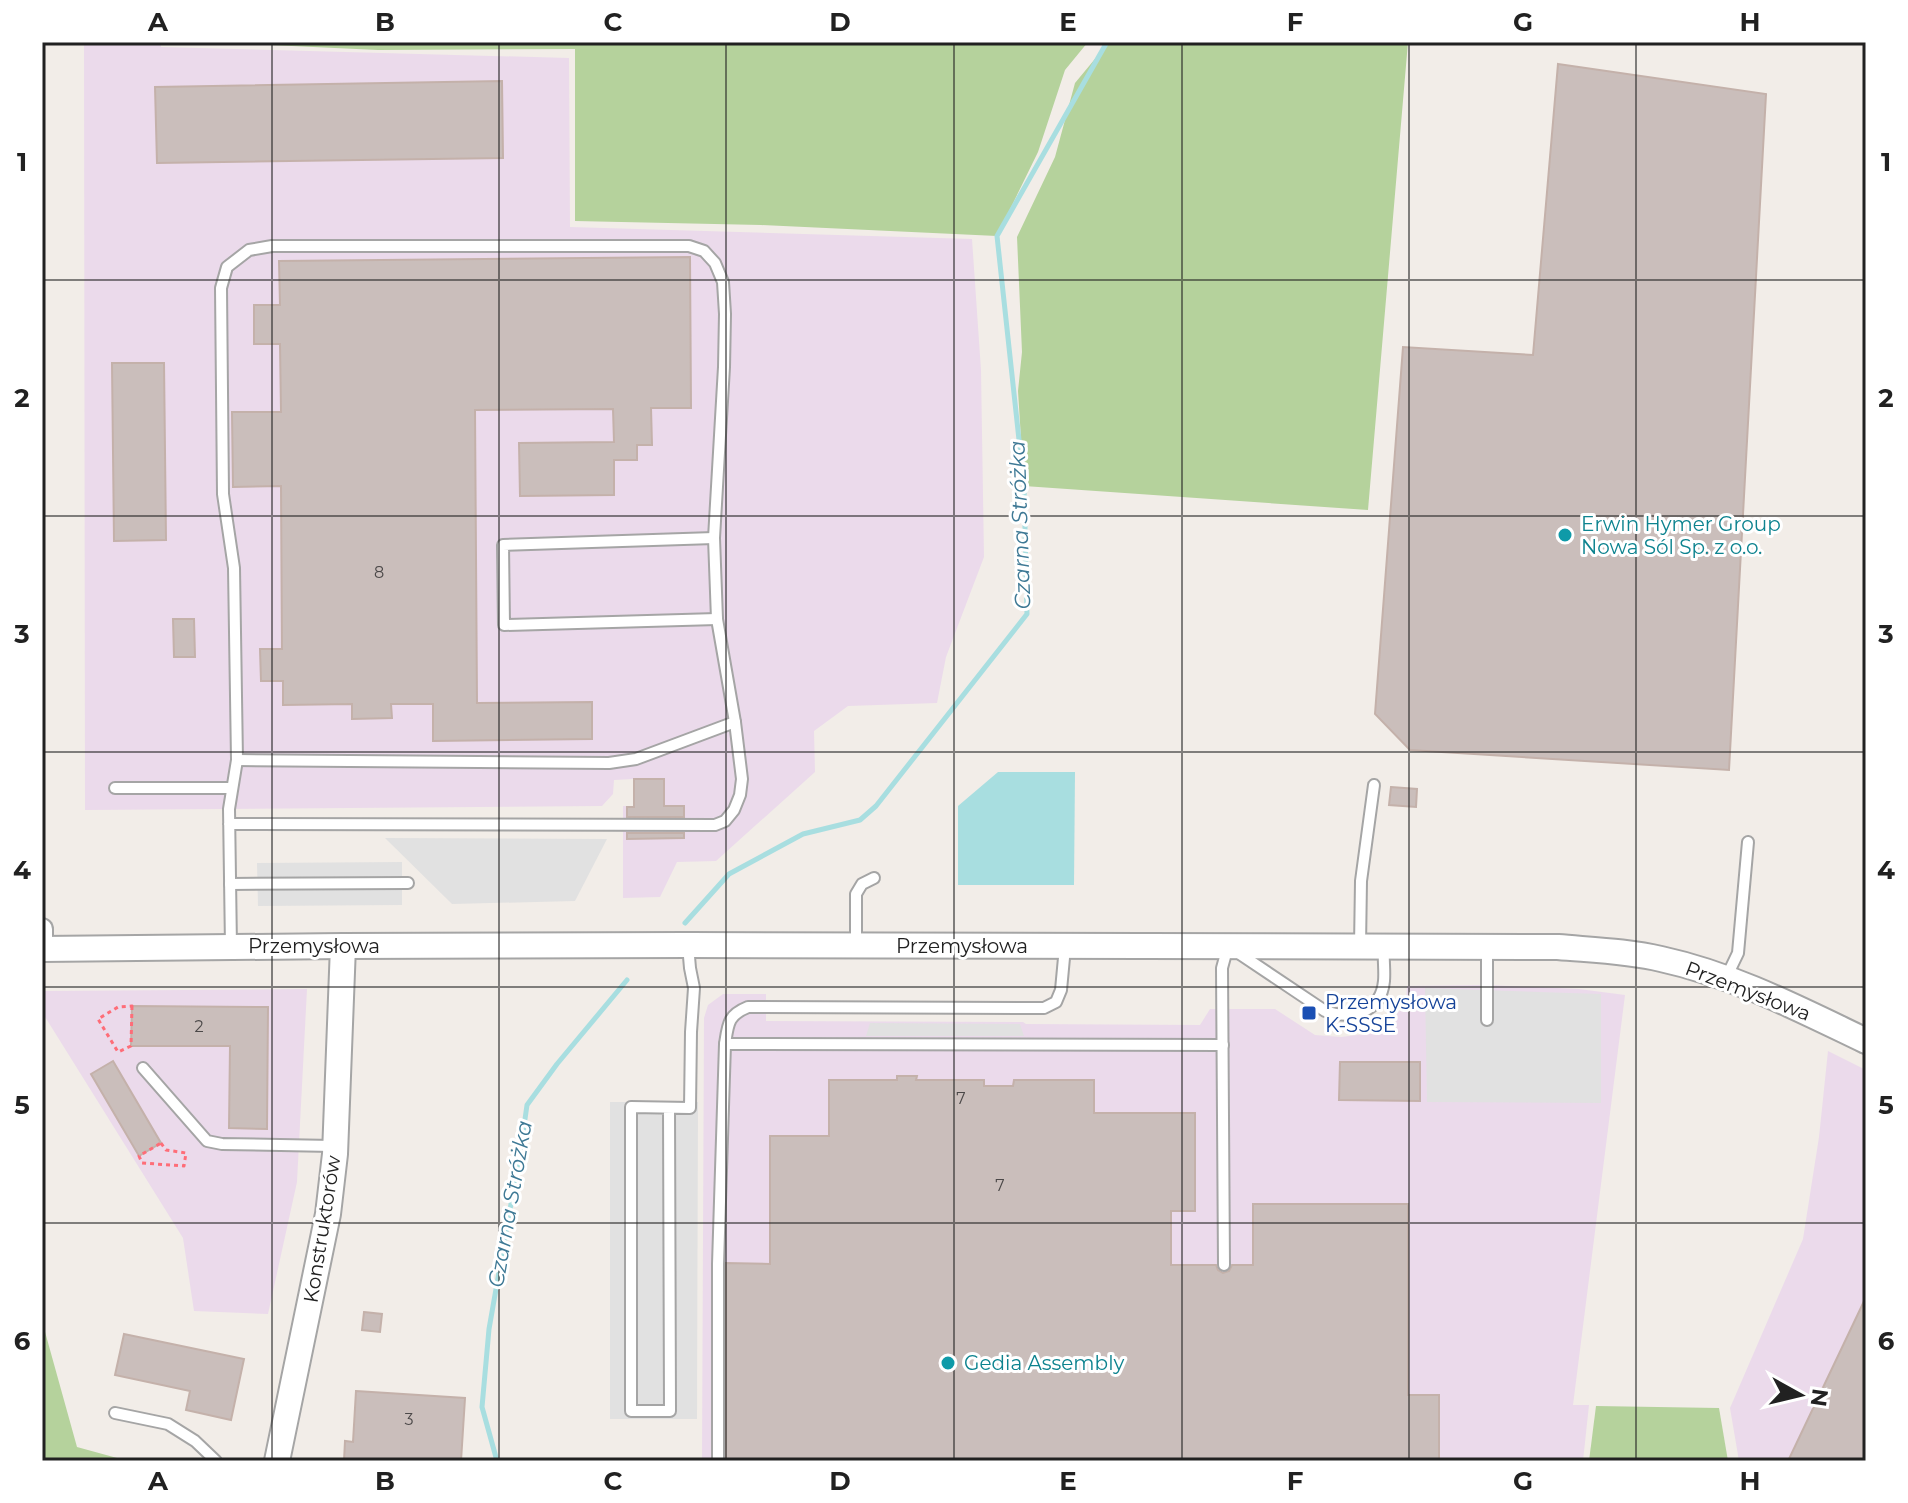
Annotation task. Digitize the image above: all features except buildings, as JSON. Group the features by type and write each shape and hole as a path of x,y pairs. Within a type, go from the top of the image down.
{"street":[{"path":"42,929 42,949"},
{"name":"Przemysłowa","path":"42,949 688,945 1558,947 1604,950 1711,972 1862,1036"},
{"name":"Konstruktorów","path":"277,1461 328,1214 335,1146 343,946"}],"lane":[{"path":"229,824 715,825 725,821 734,810 742,779 717,619 714,538 725,314 723,282 715,263 704,251 689,246 272,246 249,250 227,267 221,288 223,494 234,568 237,760 231,788 229,824 231,947"},
{"path":"714,538 503,545 504,625 717,619"},
{"path":"237,760 609,763 636,759 735,722"},
{"path":"1224,1265 1222,968 1228,946 1325,1011 1350,1015 1363,1013 1373,1006 1384,981 1372,946 1361,881 1374,785"},
{"path":"115,788 231,788"},
{"path":"1726,978 1738,953 1748,842"},
{"path":"856,946 856,894 862,884 874,878"},
{"path":"230,884 408,883"},
{"path":"669,1108 670,1411 631,1411 631,1107 690,1108 694,988 688,945"},
{"path":"718,1461 718,1264 725,1044 728,1024 736,1012 748,1007 1044,1008 1056,1002 1061,990 1065,946"},
{"path":"1487,947 1487,1020"},
{"path":"725,1044 1223,1045"},
{"path":"143,1068 207,1141 222,1144 335,1146"},
{"path":"115,1413 168,1424 195,1441 216,1461"}],"path":[{"path":"132,1006 131,1046 118,1052 98,1019 118,1007 132,1006"},
{"path":"161,1143 166,1150 186,1153 184,1166 142,1163 139,1156 161,1143"}],"shaded area":[{"path":"84,42 161,42 161,47 569,58 570,227 972,239 981,370 984,557 946,657 937,703 848,706 814,731 815,772 716,861 677,862 660,897 623,898 623,806 634,806 633,779 614,780 613,794 602,806 85,810"},
{"path":"385,838 607,839 575,901 452,904"},
{"path":"402,862 402,905 258,906 257,863"},
{"path":"1407,986 1579,989 1625,995 1573,1405 1589,1405 1583,1461 702,1461 704,1018 708,1005 723,994 766,994 766,1021 1200,1025 1210,1009 1275,1009 1315,1035 1341,1037 1382,1032 1406,1003"},
{"path":"1425,988 1601,994 1601,1103 1427,1102"},
{"path":"307,989 297,1182 268,1314 194,1311 183,1238 42,1012 42,991"},
{"path":"870,1023 1020,1024 1024,1036 866,1036"},
{"path":"1828,1051 1866,1070 1866,1461 1739,1461 1730,1408 1803,1239 1819,1137"},
{"path":"610,1102 698,1102 697,1419 610,1419"}],"green space":[{"path":"204,42 1088,42 1065,70 1038,152 997,236 761,225 575,221 575,49 378,50"},
{"path":"1109,42 1408,42 1368,510 1024,486 1018,391 1022,352 1017,237 1055,157 1075,83"},
{"path":"42,1321 77,1447 128,1461 42,1461"},
{"path":"1596,1406 1719,1408 1728,1461 1589,1461"}],"water":[{"path":"998,772 1075,772 1074,885 958,885 958,806"}],"waterway":[{"name":"Czarna Stróżka","path":"685,923 729,874 803,834 860,820 876,806 1027,614 1024,486 997,236 1107,42"},
{"name":"Czarna Stróżka","path":"497,1461 482,1407 489,1329 527,1105 627,980"}],"place":[{"name":"Erwin Hymer Group Nowa Sól Sp. z o.o.","path":"1565,535"},
{"name":"Przemysłowa K-SSSE","path":"1309,1013"},
{"name":"Gedia Assembly","path":"948,1363"}]}
